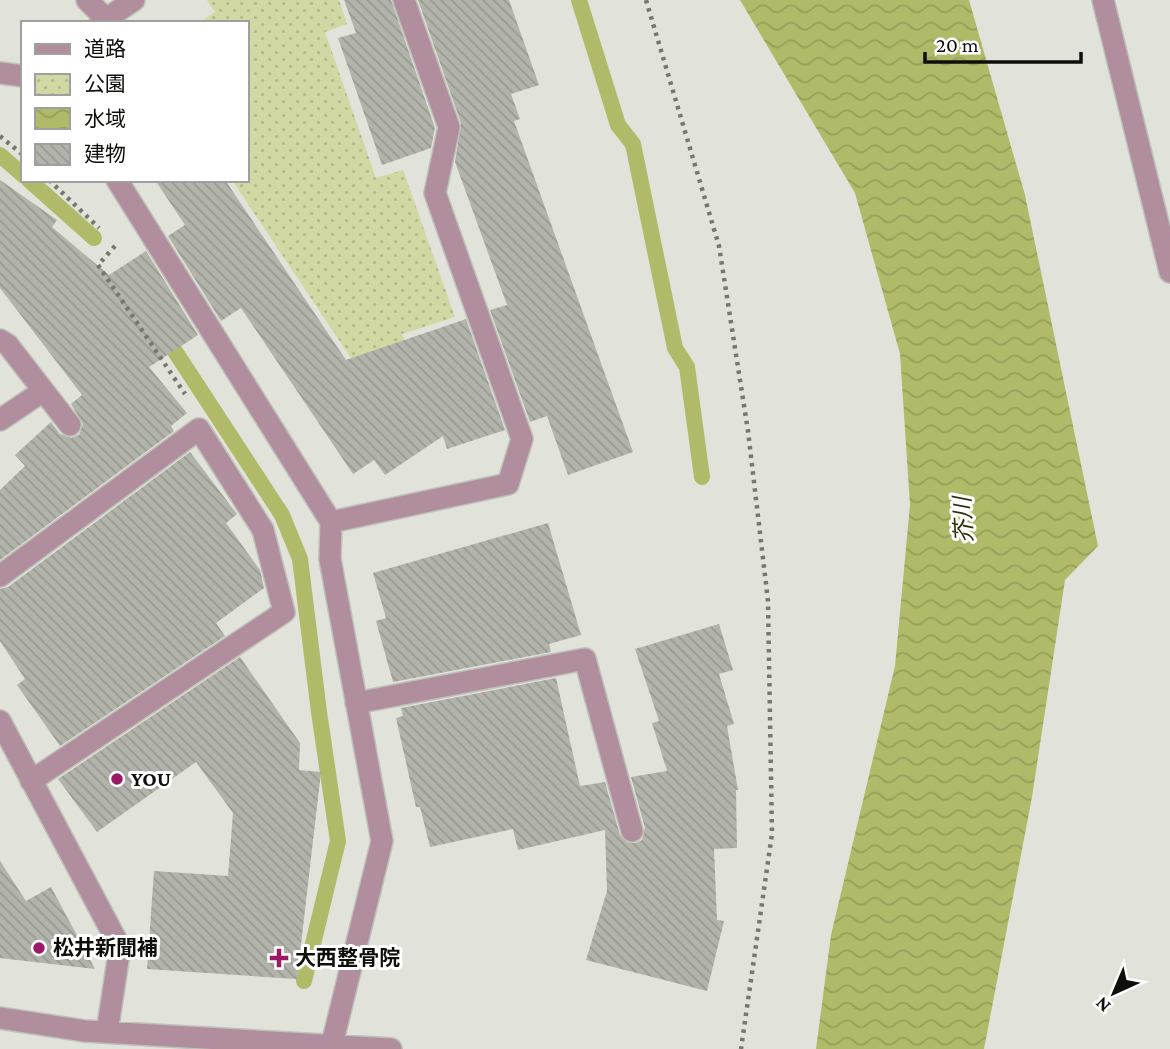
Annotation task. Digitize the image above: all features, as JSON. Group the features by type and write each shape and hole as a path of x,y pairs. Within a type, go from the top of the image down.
{"street":[{"path":"87,0 103,21 134,0"},
{"path":"331,522 508,484 523,439 435,193 450,127 404,0"},
{"path":"1102,0 1170,272"},
{"path":"0,73 21,76"},
{"path":"118,182 331,522 330,559 382,841 332,1044"},
{"path":"0,340 8,345 70,425"},
{"path":"0,419 43,391"},
{"path":"0,576 199,429 263,530 284,612 31,781"},
{"path":"356,703 586,659 632,831"},
{"path":"0,721 120,947 107,1032"},
{"path":"0,1018 83,1040 107,1032 391,1049"}],"path":[{"path":"646,0 719,246 748,430 768,601 772,834 741,1049"},
{"path":"0,135 21,153"},
{"path":"51,182 106,235"},
{"path":"116,244 98,265 199,414 199,429"}],"green space":[{"path":"207,0 339,0 347,24 325,32 376,178 403,170 455,317 402,334 424,399 387,412 233,182 248,182 248,21 202,21 215,12"}],"water":[{"name":"芥川","path":"740,0 969,0 1025,195 1098,546 1065,580 1032,797 984,1049 816,1049 831,935 895,666 910,505 900,354 855,193"}],"building":[{"path":"344,0 391,0 435,128 431,148 382,165 338,38 356,33"},
{"path":"418,0 509,0 539,85 511,94 520,119 514,121 633,452 568,475 547,416 530,422 490,310 507,305 455,162 461,123"},
{"path":"0,180 57,220 52,227 109,275 146,251 198,335 149,367 187,413 171,426 174,431 0,560 0,490 25,466 15,455 51,422 60,434 71,438 79,435 83,424 71,404 82,395 0,288"},
{"path":"156,182 226,182 346,360 466,319 505,430 447,449 443,436 385,475 374,460 353,474 241,308 221,321 168,236 185,225"},
{"path":"190,452 237,514 226,523 260,570 264,588 216,623 225,636 60,746 17,685 25,679 0,641 0,589 8,587"},
{"path":"548,523 581,635 549,644 551,652 393,682 376,621 386,618 373,573"},
{"path":"719,624 733,670 719,674 734,724 727,726 738,790 737,848 714,849 717,920 724,921 707,991 586,960 607,891 605,830 518,850 513,829 430,847 420,807 416,807 396,718 403,716 401,708 556,678 580,786 605,782 620,835 628,843 636,843 642,840 645,828 631,777 667,771 652,723 659,721 635,649"},
{"path":"240,657 300,743 299,770 321,772 297,979 147,969 154,871 228,876 233,813 196,762 97,832 58,779"},
{"path":"0,861 26,901 51,887 95,969 0,958"}],"waterway":[{"path":"579,0 618,125 633,144 675,348 687,367 702,477"},
{"path":"0,155 21,173"},
{"path":"31,182 94,238"},
{"path":"163,333 282,515 300,559 338,841 304,981"}],"place":[{"name":"YOU","path":"117,779"},
{"name":"松井新聞補","path":"39,948"},
{"name":"大西整骨院","path":"279,958"}]}
